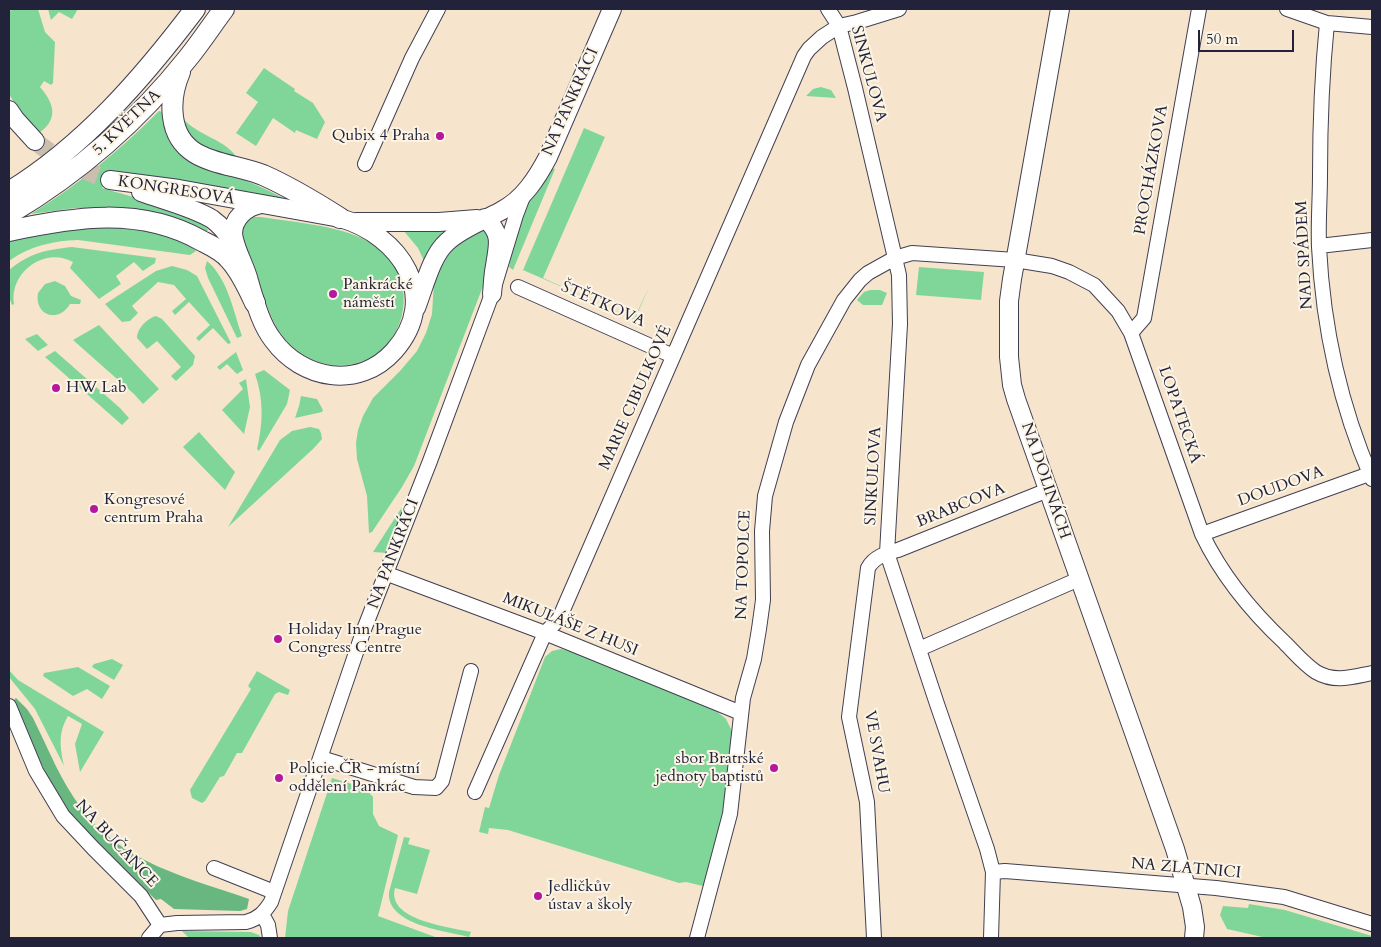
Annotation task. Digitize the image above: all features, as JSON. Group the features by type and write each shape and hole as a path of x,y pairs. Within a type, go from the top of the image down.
{"main road":[{"name":"5. KVĚTNA","path":"9,192 56,159 89,130 140,78 195,9"},
{"name":"5. KVĚTNA","path":"9,214 59,182 109,142 157,95 189,57 224,9"},
{"path":"189,57 178,77 172,108 174,126 185,146 198,156 249,170 272,180 312,199 346,220"},
{"path":"9,175 58,152 89,130"},
{"path":"9,231 52,222 91,217 127,219 160,224 193,236 224,254 243,279 255,303"}],"street":[{"path":"365,164 412,58 438,9"},
{"name":"NA PANKRÁCI","path":"411,320 433,263 441,248 454,236 485,218 502,211 525,192 538,175 612,9"},
{"name":"SINKULOVA","path":"828,9 839,26 856,88 900,275 900,324 887,552 987,849 993,872 991,938"},
{"path":"839,26 899,9"},
{"name":"NA DOLINÁCH","path":"1060,9 1015,260 1010,300 1009,357 1012,385 1187,887 1195,922 1194,938"},
{"name":"PROCHÁZKOVA","path":"1131,333 1144,318 1199,9"},
{"path":"1287,9 1327,22 1372,27"},
{"name":"NAD SPÁDEM","path":"1327,22 1323,58 1320,124 1319,246 1325,314 1334,365 1348,416 1371,475"},
{"name":"MARIE CIBULKOVÉ","path":"475,792 545,633 559,619 804,56 822,37 839,26"},
{"path":"9,110 35,141"},
{"name":"KONGRESOVÁ","path":"236,246 224,230 203,214 110,180 179,189 261,204"},
{"name":"NA PANKRÁCI","path":"262,914 271,902 363,632 430,462 492,294 516,214 525,192"},
{"path":"346,220 384,240 403,260 414,294 411,320 400,344 383,361 366,370 355,374 333,376 308,369 296,363 284,353 268,331 255,303 244,262 236,246 233,234 237,220 246,210 261,204 346,220 439,222 485,218 494,228 499,244 492,294"},
{"path":"1319,246 1372,240"},
{"name":"LOPATECKÁ","path":"895,258 912,253 1015,260 1052,266 1069,272 1094,285 1118,311 1131,333 1202,534 1221,567 1254,612 1308,666 1321,674 1338,679 1372,672"},
{"name":"NA TOPOLCE","path":"697,938 730,814 743,698 755,652 763,600 762,531 765,496 786,422 808,365 844,300 860,280 895,258"},
{"name":"ŠTĚTKOVA","path":"518,288 673,356"},
{"name":"DOUDOVA","path":"1202,534 1371,475"},
{"name":"BRABCOVA","path":"887,552 898,550 1048,490"},
{"name":"VE SVAHU","path":"874,938 867,802 850,727 849,713 868,568 874,560 887,552"},
{"name":"MIKULÁŠE Z HUSI","path":"385,573 545,633 741,712"},
{"path":"919,649 1079,579"},
{"path":"321,758 414,787 436,788 442,781 471,671"},
{"name":"NA BUČANCE","path":"9,706 36,771 63,816 141,896 160,925"},
{"path":"214,868 274,892"},
{"name":"NA ZLATNICI","path":"993,872 1005,871 1216,888 1284,897 1372,924"},
{"path":"149,938 160,925 177,923 240,924 253,920 262,914 268,925 270,938"}],"green space":[{"path":"15,9 38,9 45,32 55,42 53,83 51,85 44,81 40,87 49,99 52,117 50,122 39,133 21,114 9,94 9,11"},
{"path":"48,9 78,9 72,19 59,12 51,20"},
{"path":"264,68 313,103 325,122 317,139 296,130 295,133 273,118 256,146 236,133 258,102 246,93"},
{"path":"821,87 831,90 836,98 806,96 813,89"},
{"path":"159,111 162,112 169,142 185,159 207,169 250,182 292,202 117,172 102,188 183,214 206,227 207,232 185,223 99,208 75,208 31,214 98,166"},
{"path":"182,117 195,129 220,142 239,161 216,156 186,137"},
{"path":"584,128 605,137 543,278 600,304 523,270"},
{"path":"552,168 555,169 513,270 509,267 520,218"},
{"path":"251,217 304,223 349,233 374,245 385,254 394,264 400,276 404,303 397,329 390,341 380,352 355,364 341,366 314,361 290,345 281,335 275,324 242,247 242,225"},
{"path":"73,225 121,227 156,232 185,242 196,251 190,255 78,240 42,245 9,261 9,236"},
{"path":"451,227 424,261 418,248 403,230"},
{"path":"485,228 491,235 490,268 414,466 372,532 369,533 367,496 357,459 356,443 363,416 373,398 417,351 426,333 432,314 434,281 438,269 454,243"},
{"path":"72,247 156,258 155,263 143,271 134,262 116,276 121,284 99,299 70,268 73,262 51,257 41,260 23,272 17,282 14,292 14,304 12,305 9,297 9,270 38,253"},
{"path":"207,261 214,268 225,286 242,336 237,338 208,278 205,268"},
{"path":"172,266 187,270 197,276 231,343 228,344 213,328 199,341 196,338 210,325 189,302 175,315 172,311 186,299 174,285 158,282 132,306 138,313 130,321 122,322 105,304 156,271"},
{"path":"919,267 984,272 981,300 916,295"},
{"path":"55,281 65,286 71,296 81,300 80,304 70,304 65,310 54,315 48,314 40,307 38,293 45,284"},
{"path":"650,285 635,319 634,319"},
{"path":"880,290 887,293 882,305 863,305 857,300 864,292"},
{"path":"156,316 162,319 195,356 193,365 176,381 171,376 181,367 157,341 147,349 137,338 137,334 144,324"},
{"path":"99,325 159,389 143,404 73,340"},
{"path":"37,334 48,345 38,351 25,339"},
{"path":"55,351 120,408 129,418 122,425 45,357"},
{"path":"236,352 243,370 237,374 227,364 220,370 217,367"},
{"path":"264,370 290,390 287,404 259,451 257,449 261,421 261,402 255,374"},
{"path":"246,379 250,407 244,434 222,410 243,389 239,383"},
{"path":"301,396 317,399 323,410 322,412 295,418"},
{"path":"310,427 319,429 322,439 228,527 280,440 292,431"},
{"path":"199,432 235,472 225,490 183,447"},
{"path":"404,504 407,504 388,553 373,552"},
{"path":"561,649 710,706 726,719 732,731 726,794 707,887 686,882 679,883 508,830 489,828 488,834 479,832 485,807 489,808 499,775 545,657 552,651"},
{"path":"112,659 123,665 114,680 92,667 94,664"},
{"path":"78,667 110,686 102,699 87,689 73,696 43,676 44,673"},
{"path":"9,670 18,680 104,732 80,772 75,744 82,724 68,716 65,722 61,734 64,766 35,709 9,677"},
{"path":"257,671 290,690 288,695 279,692 275,694 242,753 237,753 224,776 220,777 202,803 192,798 190,790 251,689 248,686"},
{"path":"16,698 33,718 74,799 98,828 137,856 158,866 180,876 249,899 247,909 240,911 174,909 161,899 156,900 80,826 69,812 49,779 31,743 13,701"},
{"path":"332,778 365,788 373,797 373,814 379,826 398,835 378,916 438,938 285,938 288,911"},
{"path":"404,837 410,838 408,844 430,850 417,894 395,888 395,899 400,908 409,915 421,920 471,932 469,937 419,925 397,912 391,903 389,892"},
{"path":"1249,904 1285,910 1372,936 1372,938 1267,938 1227,929 1220,915 1223,906 1248,908"},
{"path":"182,931 251,932 259,935 261,938 189,938"}],"tunnel":[{"path":"35,141 52,154 71,164 110,180"}],"place":[{"name":"Qubix 4 Praha","path":"440,136"},
{"name":"Pankrácké náměstí","path":"333,294"},
{"name":"HW Lab","path":"56,388"},
{"name":"Kongresové centrum Praha","path":"94,509"},
{"name":"Holiday Inn Prague Congress Centre","path":"278,639"},
{"name":"sbor Bratrské jednoty baptistů","path":"774,768"},
{"name":"Policie ČR - místní oddělení Pankrác","path":"279,778"},
{"name":"Jedličkův ústav a školy","path":"538,896"}]}
